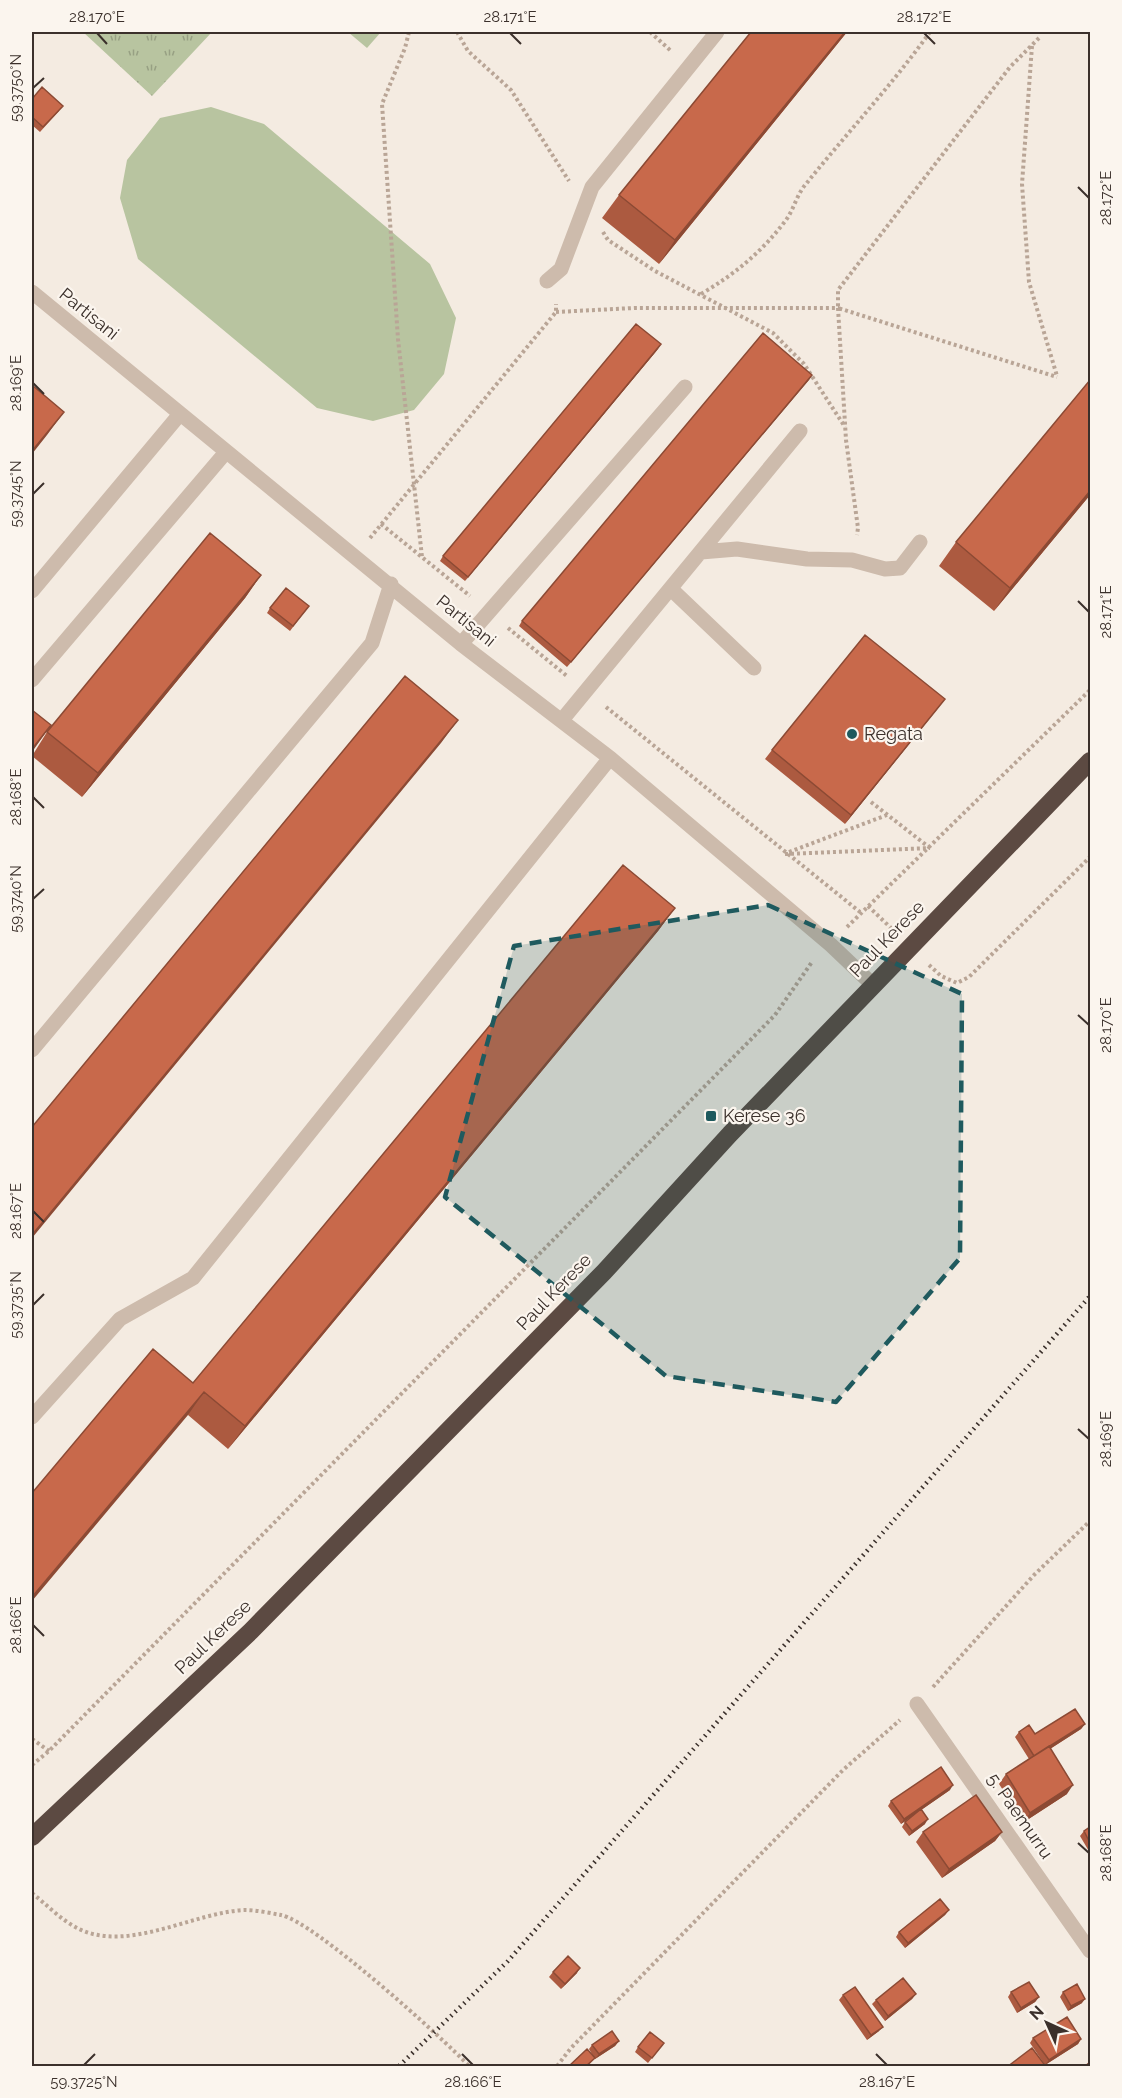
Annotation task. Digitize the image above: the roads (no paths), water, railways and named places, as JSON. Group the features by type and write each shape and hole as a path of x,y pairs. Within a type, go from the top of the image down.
{"highway":[{"name":"Paul Kerese","path":"32,1837 251,1631 604,1272 730,1134 1090,761"}],"street":[{"path":"548,281 561,269 592,187 717,32"},
{"name":"Partisani","path":"32,292 461,644 610,758 831,945 873,984"},
{"path":"461,644 685,387"},
{"path":"32,591 180,414"},
{"path":"562,720 800,431"},
{"path":"32,680 226,452"},
{"path":"701,552 737,549 807,559 852,560 885,568 900,568 920,542"},
{"path":"32,1050 372,643 390,584"},
{"path":"671,589 754,668"},
{"path":"32,1417 120,1319 192,1278 610,758"},
{"name":"5. Paemurru","path":"917,1704 1090,1951"}],"railway":[{"path":"399,2066 508,1961 1090,1296"}],"place":[{"name":"Regata","path":"852,734"},
{"name":"Kerese 36","path":"711,1116"}]}
